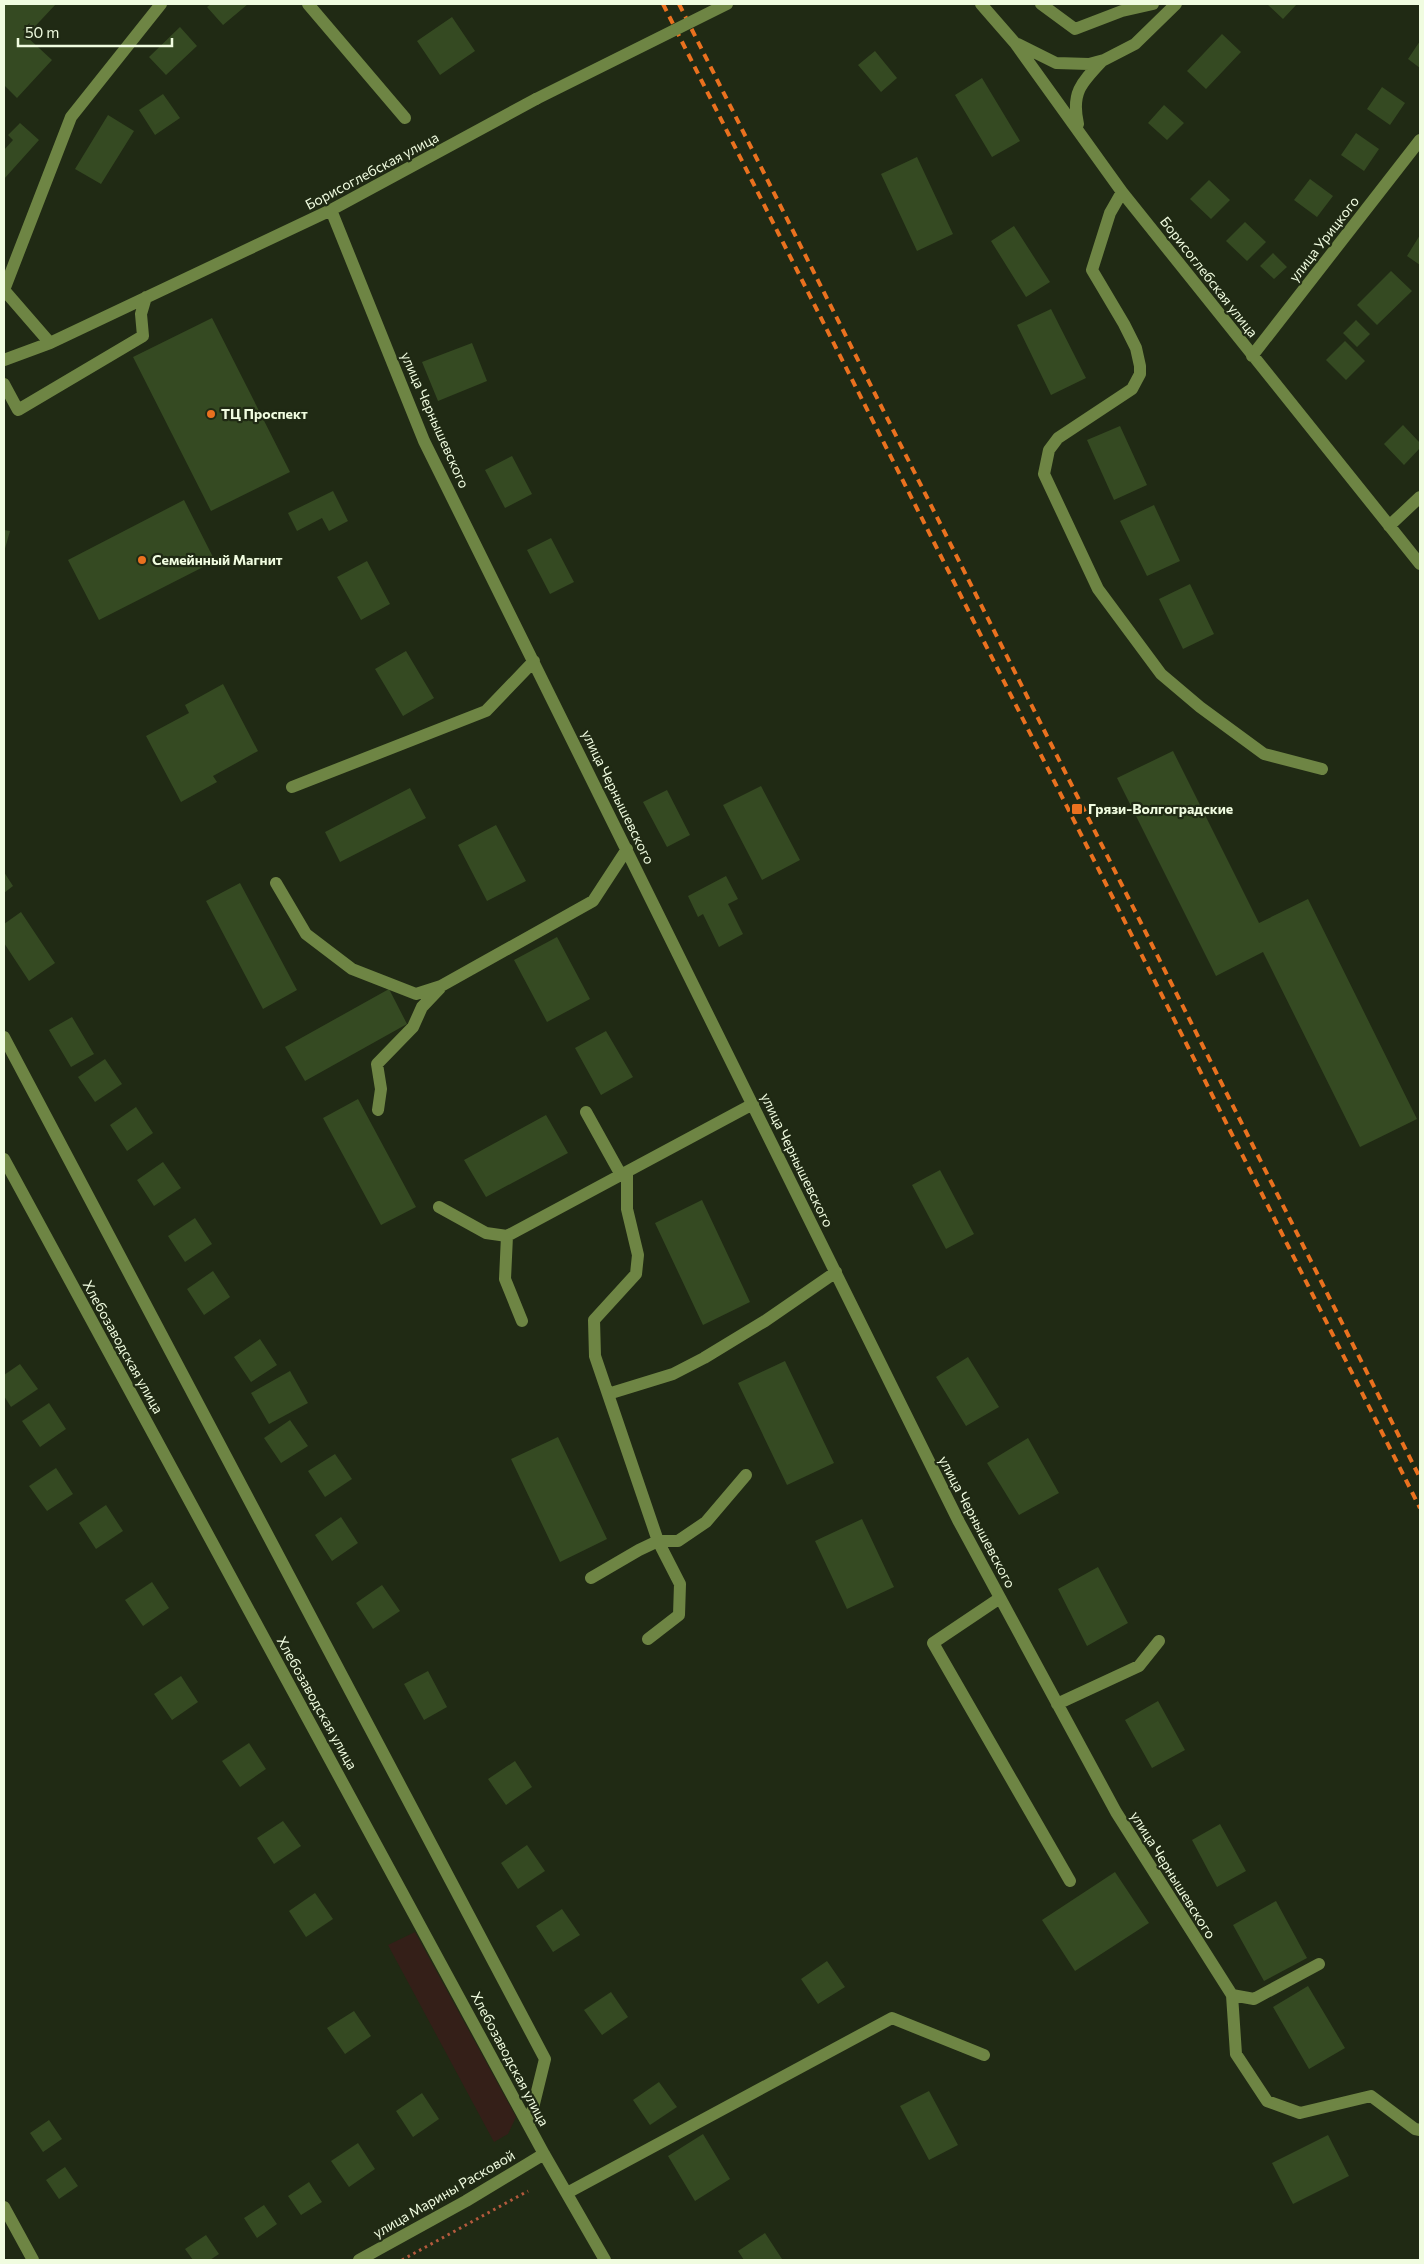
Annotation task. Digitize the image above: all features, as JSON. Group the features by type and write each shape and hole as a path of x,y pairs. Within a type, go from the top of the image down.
{"street":[{"path":"50,343 4,290 71,117 161,4"},
{"path":"308,4 405,118"},
{"name":"Борисоглебская улица","path":"25,354 331,210 536,99 727,4"},
{"name":"Борисоглебская улица","path":"981,4 1015,43 1079,129 1122,192 1420,564"},
{"path":"1041,4 1075,29 1122,11 1153,4"},
{"path":"1015,43 1056,63 1089,64 1104,60 1135,44 1176,4"},
{"path":"1079,129 1074,107 1080,83 1104,60"},
{"name":"улица Урицкого","path":"1252,356 1420,140"},
{"path":"1122,192 1110,213 1092,270 1128,332 1140,366 1140,374 1132,389 1058,438 1049,450 1044,474 1098,589 1161,674 1200,707 1264,754 1322,769"},
{"name":"улица Чернышевского","path":"331,210 424,441 959,1522 1116,1812 1232,1995 1236,2054 1267,2101 1300,2113 1371,2096 1415,2129 1420,2130"},
{"path":"4,384 18,410 143,336 141,314 146,297"},
{"path":"4,360 25,354"},
{"path":"4,369 25,354"},
{"path":"1389,526 1420,497"},
{"path":"292,787 486,711 534,661"},
{"path":"276,883 306,934 352,969 416,994 441,986 593,901 627,849"},
{"path":"378,1110 381,1089 378,1064 413,1026 422,1007 441,986"},
{"path":"4,1037 545,2059 528,2124"},
{"path":"439,1207 486,1233 507,1236 753,1104"},
{"path":"586,1112 624,1173 627,1209 638,1255 636,1274 594,1320 595,1356 658,1541 680,1584 679,1615 648,1639"},
{"name":"Хлебозаводская улица","path":"4,1159 544,2154 605,2260"},
{"path":"507,1236 505,1279 522,1321"},
{"path":"608,1394 673,1374 704,1358 764,1321 836,1272"},
{"path":"591,1578 638,1550 658,1541 678,1540 706,1522 746,1474"},
{"path":"1000,1598 933,1643 1070,1881"},
{"path":"1057,1704 1139,1666 1158,1641"},
{"path":"1232,1995 1254,1999 1319,1964"},
{"path":"567,2193 892,2018 984,2055"},
{"name":"улица Марины Расковой","path":"359,2260 466,2201 544,2154"},
{"path":"4,2207 33,2260"}],"path":[{"path":"402,2260 528,2191"}],"shaded area":[{"path":"415,1932 516,2117 508,2134 494,2142 388,1945"}],"building":[{"path":"4,4 56,4 26,36 52,60 17,98 4,85"},
{"path":"211,4 248,4 223,25 207,7"},
{"path":"1267,4 1297,4 1283,19"},
{"path":"452,17 475,51 440,75 417,41"},
{"path":"180,27 197,46 166,75 149,57"},
{"path":"1222,34 1241,52 1206,89 1187,71"},
{"path":"1420,41 1420,68 1408,59"},
{"path":"875,51 897,78 881,92 858,65"},
{"path":"982,78 1020,141 992,157 955,95"},
{"path":"1382,87 1405,103 1390,125 1367,109"},
{"path":"163,94 180,118 155,135 139,110"},
{"path":"1164,105 1184,123 1167,140 1148,123"},
{"path":"108,115 134,131 101,184 75,169"},
{"path":"20,123 39,140 4,179 4,150 13,140 8,135"},
{"path":"1356,133 1379,149 1364,171 1341,155"},
{"path":"917,157 953,234 917,251 881,174"},
{"path":"1310,179 1333,196 1317,217 1294,200"},
{"path":"1209,180 1230,200 1211,219 1190,199"},
{"path":"1245,222 1266,242 1247,261 1226,241"},
{"path":"1014,226 1050,282 1026,297 991,241"},
{"path":"1420,235 1420,265 1407,256"},
{"path":"1273,253 1287,267 1274,279 1260,266"},
{"path":"1391,271 1412,291 1377,325 1357,305"},
{"path":"1051,309 1086,378 1051,395 1017,325"},
{"name":"ТЦ Проспект","path":"212,318 290,472 211,511 133,357"},
{"path":"1356,320 1370,334 1357,347 1343,333"},
{"path":"1345,341 1365,361 1346,380 1326,360"},
{"path":"472,343 487,381 438,401 422,362"},
{"path":"1403,425 1420,443 1420,448 1404,465 1384,444"},
{"path":"1120,426 1147,485 1114,500 1087,440"},
{"path":"512,456 532,494 505,508 485,470"},
{"path":"333,491 348,521 329,531 322,518 297,531 288,513"},
{"name":"Семейнный Магнит","path":"184,500 215,561 99,620 68,560"},
{"path":"1154,505 1180,561 1147,576 1120,521"},
{"path":"4,530 10,531 4,552"},
{"path":"551,538 574,582 550,594 527,550"},
{"path":"367,561 390,604 361,620 337,577"},
{"path":"1190,584 1214,634 1183,649 1159,599"},
{"path":"406,651 434,698 403,716 375,669"},
{"path":"223,684 258,751 213,776 217,782 181,802 146,736 189,713 185,705"},
{"path":"1173,751 1259,923 1308,899 1417,1119 1360,1147 1263,952 1216,976 1117,778"},
{"path":"761,786 800,860 762,880 723,805"},
{"path":"410,788 426,818 340,862 325,832"},
{"path":"667,790 690,835 667,847 643,802"},
{"path":"496,825 526,881 487,901 458,845"},
{"path":"4,872 13,886 4,893"},
{"path":"726,876 738,899 728,904 743,934 719,947 703,914 698,917 688,896"},
{"path":"240,883 297,990 263,1009 206,901"},
{"path":"21,912 55,963 29,981 4,943 4,924"},
{"path":"557,937 590,999 547,1022 514,960"},
{"path":"389,989 407,1024 305,1081 285,1047"},
{"path":"72,1017 94,1054 71,1067 49,1030"},
{"path":"606,1031 633,1077 601,1095 575,1048"},
{"path":"105,1059 122,1084 95,1102 78,1077"},
{"path":"358,1099 416,1207 381,1225 323,1118"},
{"path":"136,1107 153,1133 127,1151 110,1125"},
{"path":"546,1115 568,1153 486,1197 464,1160"},
{"path":"163,1162 181,1188 154,1206 137,1180"},
{"path":"940,1170 974,1234 946,1249 912,1185"},
{"path":"702,1200 750,1302 703,1325 655,1223"},
{"path":"195,1218 212,1244 185,1262 168,1236"},
{"path":"213,1271 230,1297 204,1315 187,1289"},
{"path":"260,1339 277,1365 251,1382 234,1357"},
{"path":"968,1357 999,1407 966,1426 936,1377"},
{"path":"785,1361 834,1463 787,1485 738,1383"},
{"path":"20,1364 38,1389 11,1407 4,1396 4,1375"},
{"path":"290,1371 308,1403 269,1424 251,1393"},
{"path":"49,1403 66,1429 40,1447 22,1421"},
{"path":"290,1420 308,1446 281,1463 264,1438"},
{"path":"558,1437 607,1539 560,1562 511,1459"},
{"path":"1028,1438 1059,1493 1019,1515 987,1463"},
{"path":"335,1454 352,1479 325,1497 308,1471"},
{"path":"56,1468 73,1494 47,1511 29,1486"},
{"path":"106,1505 123,1531 96,1549 79,1523"},
{"path":"341,1517 358,1543 332,1561 315,1535"},
{"path":"862,1519 894,1587 847,1609 815,1541"},
{"path":"1098,1567 1128,1623 1087,1646 1058,1589"},
{"path":"152,1582 169,1608 143,1626 125,1600"},
{"path":"382,1585 400,1611 373,1629 356,1603"},
{"path":"428,1671 447,1707 424,1720 404,1684"},
{"path":"181,1676 198,1702 172,1720 154,1694"},
{"path":"1158,1701 1185,1750 1152,1768 1125,1720"},
{"path":"249,1743 266,1769 240,1787 222,1761"},
{"path":"515,1761 532,1787 506,1805 488,1779"},
{"path":"283,1821 301,1846 274,1864 257,1838"},
{"path":"1220,1824 1246,1871 1217,1887 1192,1840"},
{"path":"527,1845 545,1871 518,1889 501,1863"},
{"path":"1115,1872 1149,1923 1075,1971 1042,1920"},
{"path":"315,1893 333,1919 306,1937 289,1911"},
{"path":"1276,1901 1307,1958 1264,1981 1233,1925"},
{"path":"562,1909 580,1935 553,1952 536,1926"},
{"path":"827,1961 845,1987 818,2004 801,1979"},
{"path":"1308,1986 1345,2048 1309,2069 1273,2007"},
{"path":"611,1992 628,2017 602,2035 584,2010"},
{"path":"354,2011 371,2036 345,2054 327,2028"},
{"path":"659,2082 677,2107 650,2125 633,2100"},
{"path":"929,2091 958,2145 929,2160 900,2106"},
{"path":"422,2093 439,2119 413,2137 396,2111"},
{"path":"49,2120 62,2139 43,2152 30,2133"},
{"path":"703,2134 730,2179 695,2201 668,2156"},
{"path":"1328,2135 1349,2176 1293,2204 1272,2163"},
{"path":"358,2143 375,2169 349,2187 331,2161"},
{"path":"65,2167 78,2186 59,2199 46,2180"},
{"path":"309,2182 322,2202 301,2215 288,2196"},
{"path":"264,2205 277,2224 257,2238 244,2218"},
{"path":"765,2233 782,2259 744,2260 738,2251"},
{"path":"206,2235 219,2254 210,2260 193,2260 185,2249"}],"railway":[{"path":"663,4 1420,1508"},
{"path":"679,4 1420,1478"}],"place":[{"name":"ТЦ Проспект","path":"211,414"},
{"name":"Семейнный Магнит","path":"142,560"},
{"name":"Грязи-Волгоградские","path":"1077,809"}]}
